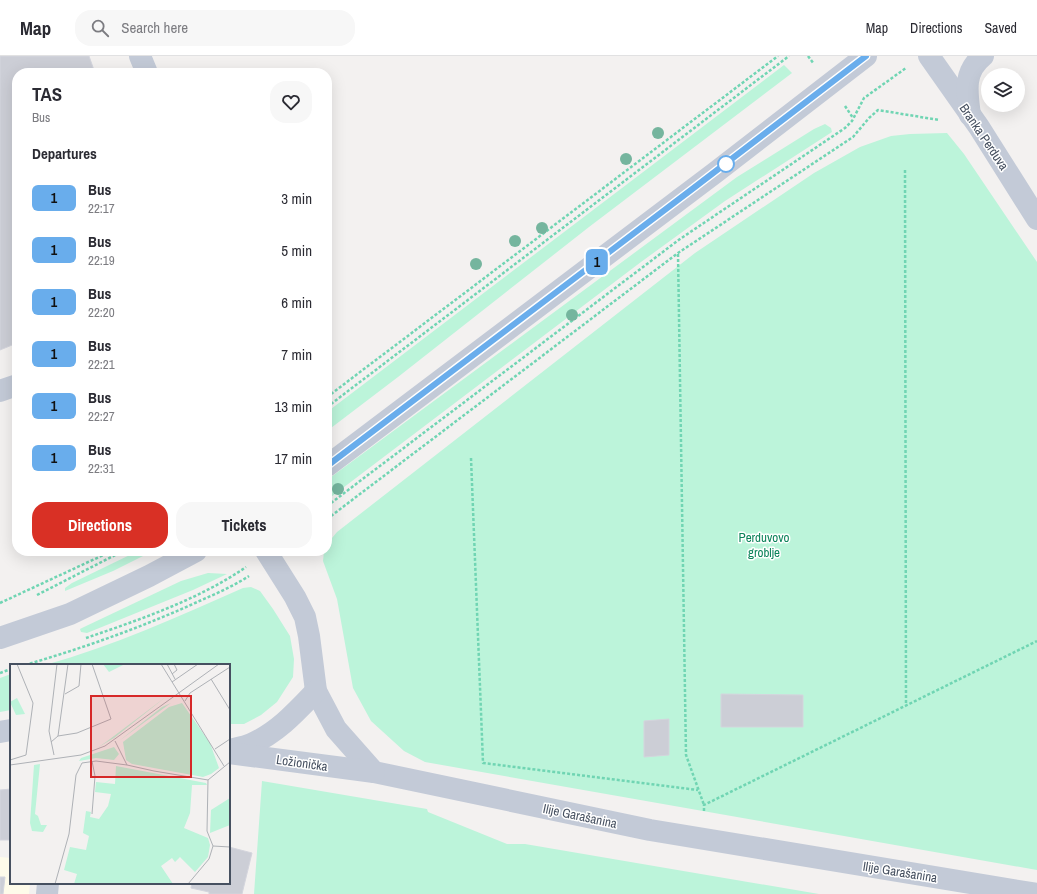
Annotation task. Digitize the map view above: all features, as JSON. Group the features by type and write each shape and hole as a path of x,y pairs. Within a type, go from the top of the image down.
{"street":[{"path":"140,56 145,68"},
{"path":"332,462 866,56"},
{"name":"Branka Perduva","path":"929,56 970,115 1037,219"},
{"path":"970,115 968,79 975,63 983,56"},
{"path":"0,391 12,387"},
{"path":"0,638 70,614 187,556"},
{"path":"270,556 295,597 305,617 316,691 336,729 374,772"},
{"path":"230,750 250,745 270,734 289,719 316,691"},
{"path":"0,732 10,730"},
{"name":"Ložionička","path":"230,753 374,772"},
{"name":"Ilije Garašanina","path":"374,772 650,830 1037,894"},
{"path":"47,894 48,884"}],"path":[{"path":"332,393 778,56"},
{"path":"332,403 789,56"},
{"path":"332,502 680,239 846,128 852,121 864,98 909,65"},
{"path":"332,515 678,253 853,137 878,110"},
{"path":"905,170 906,705"},
{"path":"678,253 686,755 704,805 703,817"},
{"path":"471,458 483,763 698,790"},
{"path":"0,603 101,556"},
{"path":"34,596 113,556"},
{"path":"80,640 142,619 218,585 267,556"},
{"path":"29,664 70,651 181,610 240,582 268,556"},
{"path":"704,805 1037,641"},
{"path":"0,673 10,669"}],"shaded area":[{"path":"0,857 10,858 10,884 30,884 29,894 0,894"}],"green space":[{"path":"784,65 792,73 589,227 332,427 332,408"},
{"path":"825,124 831,128 832,132 725,201 641,262 332,496 332,476 737,177 814,129"},
{"name":"Perduvovo groblje","path":"947,133 964,154 1037,262 1037,870 425,762 404,751 371,721 353,688 337,599 323,561 324,556 332,556 332,538 337,532 695,253 814,173 860,147 891,136"},
{"path":"128,556 143,556 113,571 65,591 65,588 72,583"},
{"path":"208,573 227,574 193,590 87,633 81,632 80,629 181,581"},
{"path":"251,587 260,591 273,609 290,636 294,659 293,677 277,702 261,715 244,724 230,724 230,664 48,664 120,640 243,588"},
{"path":"10,674 10,710 0,712 0,678"},
{"path":"262,781 427,809 428,812 507,844 525,844 819,894 254,894"}],"building":[{"path":"0,56 89,56 93,68 12,68 12,345 0,350"},
{"path":"721,694 803,695 803,727 721,727"},
{"path":"669,719 669,755 644,757 644,721"},
{"path":"10,789 10,840 0,840 0,790"},
{"path":"230,847 252,853 242,894 209,894 209,892 191,888 192,884 230,884"},
{"path":"0,877 5,877 3,894 0,894"}],"bus line":[{"name":"1","path":"332,462 866,56"}]}
